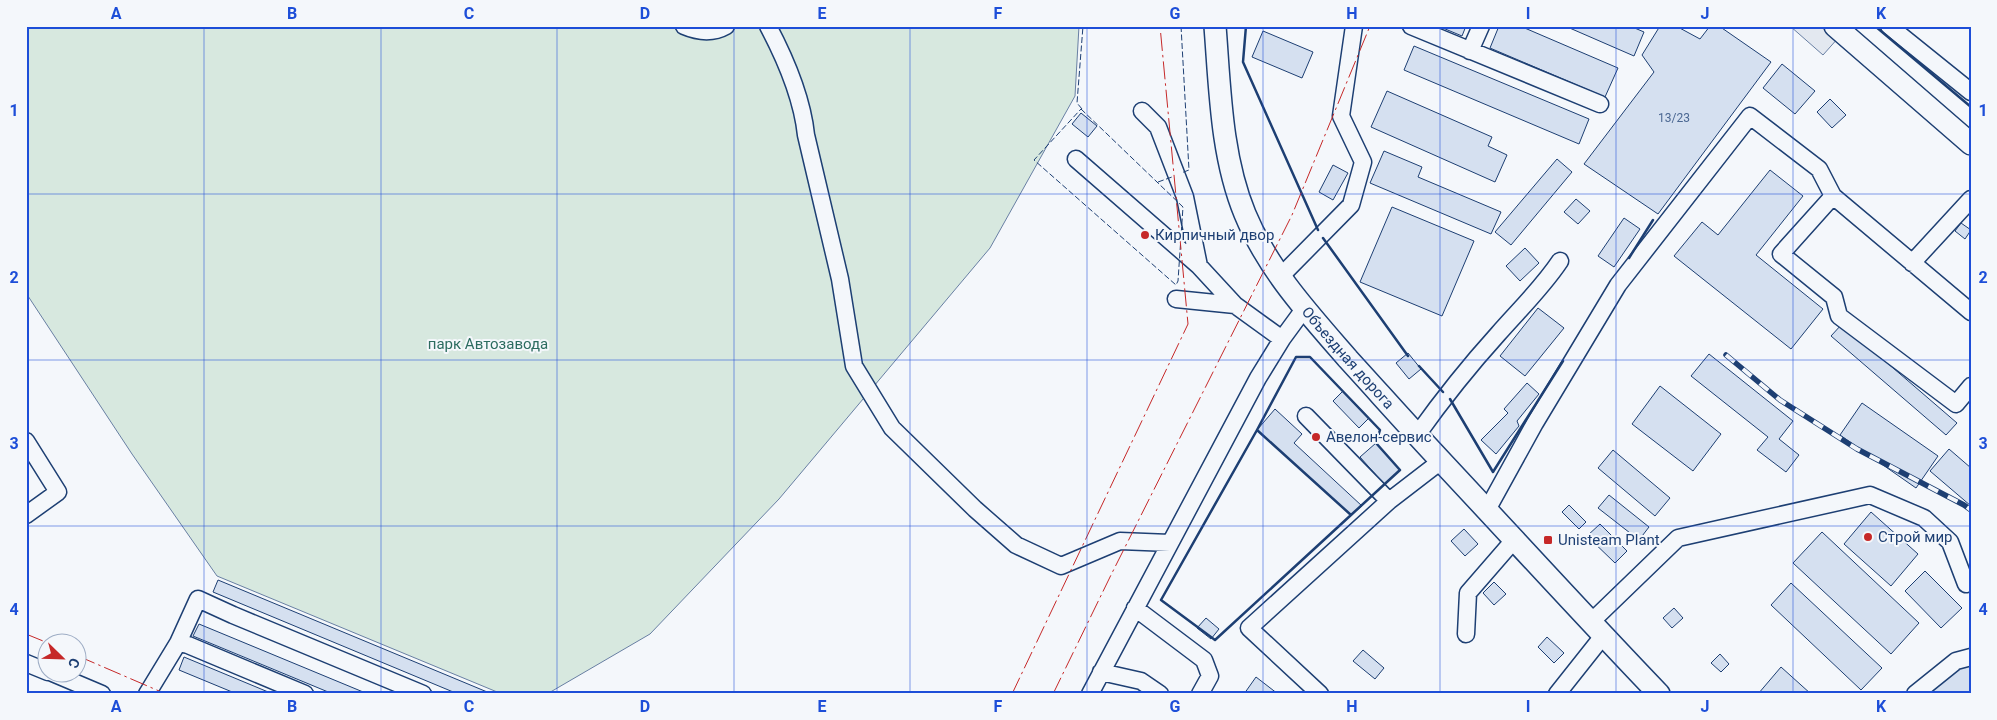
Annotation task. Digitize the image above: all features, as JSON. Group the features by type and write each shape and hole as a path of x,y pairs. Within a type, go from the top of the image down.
{"main road":[{"name":"Объездная дорога","path":"1215,26 1220,99 1231,171 1245,214 1260,245 1280,277 1304,309 1417,435 1659,694"},
{"path":"1835,26 1971,144"}],"street":[{"path":"684,26 697,32 718,31 726,26"},
{"path":"768,26 785,58 805,120 806,135 840,278 854,366 892,428 975,509 1016,545 1061,566 1120,541 1170,543"},
{"path":"1280,277 1351,205 1363,162 1341,116 1354,26"},
{"path":"1411,26 1600,104"},
{"path":"1470,51 1481,26"},
{"path":"1889,26 1971,92"},
{"path":"1142,111 1158,127 1185,197 1198,266"},
{"path":"1487,510 1535,423 1618,285 1750,116 1819,169 1833,196 1971,312"},
{"path":"1076,159 1198,266 1235,305 1282,339"},
{"path":"1833,196 1781,254 1834,297 1839,316 1956,404 1971,386"},
{"path":"1912,263 1971,199"},
{"path":"1417,435 1446,395 1544,284 1560,261"},
{"path":"1176,299 1235,305"},
{"path":"1090,694 1258,378 1282,339 1304,309"},
{"path":"1306,416 1389,502"},
{"path":"26,441 58,492 26,515"},
{"path":"1320,694 1249,628 1389,502 1442,461"},
{"path":"1557,694 1597,629 1678,538 1870,495 1924,518 1950,542 1966,584"},
{"path":"1466,634 1468,594 1514,540"},
{"path":"147,694 178,643 198,599 423,694"},
{"path":"1135,608 1204,660 1210,676 1200,694"},
{"path":"178,643 188,645 305,694"},
{"path":"1915,694 1956,661 1971,657"},
{"path":"26,663 38,668"},
{"path":"1101,672 1141,681 1160,694"},
{"path":"73,682 99,693"}],"green space":[{"name":"парк Автозавода","path":"26,26 1079,26 1075,96 990,248 779,499 650,634 547,694 502,694 217,576 132,454 26,293"}],"shaded area":[{"path":"1790,26 1826,26 1839,37 1823,55"}],"building":[{"path":"1438,26 1466,26 1462,36"},
{"path":"1499,26 1520,26 1618,68 1605,97 1490,48"},
{"path":"1565,26 1630,26 1644,32 1634,56"},
{"path":"1660,26 1676,26 1700,39 1710,26 1719,26 1771,62 1658,214 1584,164 1654,72 1642,55"},
{"path":"1263,31 1313,52 1302,78 1252,57"},
{"path":"1414,46 1589,119 1579,144 1404,70"},
{"path":"1782,64 1815,91 1795,114 1763,88"},
{"path":"1387,91 1492,137 1488,146 1507,155 1495,182 1371,127"},
{"path":"1830,99 1846,115 1832,128 1817,112"},
{"path":"1081,113 1097,126 1088,137 1072,124"},
{"path":"1384,151 1422,167 1418,177 1501,212 1491,234 1370,183"},
{"path":"1557,159 1572,172 1511,245 1495,232"},
{"path":"1333,165 1348,173 1333,200 1319,192"},
{"path":"1770,170 1803,196 1756,255 1823,309 1791,349 1674,256 1702,222 1718,235"},
{"path":"1576,199 1590,211 1578,224 1564,212"},
{"path":"1392,207 1474,241 1442,316 1360,282"},
{"path":"1624,218 1640,229 1614,267 1598,256"},
{"path":"1961,223 1971,230 1965,239 1955,231"},
{"path":"1525,248 1539,263 1520,281 1506,266"},
{"path":"1538,308 1564,328 1525,376 1500,356"},
{"path":"1842,324 1957,423 1946,435 1831,336"},
{"path":"1408,353 1421,369 1409,379 1396,363"},
{"path":"1709,354 1793,421 1779,439 1799,455 1786,472 1757,450 1768,437 1691,376"},
{"path":"1527,383 1539,394 1517,421 1519,426 1496,454 1481,440 1508,413 1504,409"},
{"path":"1660,386 1721,434 1693,471 1632,424"},
{"path":"1343,391 1369,418 1359,428 1333,401"},
{"path":"1862,403 1938,456 1916,488 1840,435"},
{"path":"1275,409 1302,434 1294,443 1362,506 1351,515 1257,430"},
{"path":"1376,443 1400,470 1384,484 1360,457"},
{"path":"1949,449 1971,468 1971,506 1930,471"},
{"path":"1613,450 1670,498 1655,516 1598,468"},
{"path":"1609,495 1649,527 1639,540 1598,508"},
{"path":"1569,505 1586,522 1579,529 1562,512"},
{"path":"1871,512 1918,554 1891,586 1844,544"},
{"path":"1600,524 1627,551 1615,563 1587,536"},
{"path":"1464,529 1478,544 1465,556 1451,541"},
{"path":"1822,532 1919,623 1891,654 1793,563"},
{"path":"1925,571 1962,608 1941,628 1905,591"},
{"path":"218,580 492,694 458,694 213,592"},
{"path":"1494,582 1506,594 1494,605 1483,593"},
{"path":"1791,583 1882,668 1861,690 1771,605"},
{"path":"1674,608 1683,618 1672,628 1663,618"},
{"path":"1206,618 1219,629 1211,639 1197,628"},
{"path":"199,624 368,694 333,694 193,636"},
{"path":"1547,637 1564,653 1554,663 1538,647"},
{"path":"1363,650 1384,668 1375,679 1353,661"},
{"path":"1720,654 1729,664 1721,672 1711,663"},
{"path":"184,657 273,694 237,694 179,670"},
{"path":"1961,657 1971,665 1971,694 1930,694"},
{"path":"1781,667 1811,694 1758,694"},
{"path":"1256,677 1278,694 1244,694"}],"railway":[{"path":"1726,355 1780,400 1857,449 1971,510"}],"fence":[{"path":"1082,109 1077,103 1083,26"},
{"path":"1181,26 1189,170 1181,173"},
{"path":"1081,109 1183,207 1178,281 1176,285 1034,160 1081,109"},
{"path":"1158,182 1172,177"}],"wall":[{"path":"1246,26 1243,62 1318,230"},
{"path":"1875,26 1971,107"},
{"path":"1629,258 1653,220"},
{"path":"1323,238 1408,356"},
{"path":"1296,357 1310,357 1380,430 1376,443 1400,470 1351,515 1257,430 1296,357"},
{"path":"1450,399 1493,472 1563,361"},
{"path":"1419,366 1443,392"},
{"path":"1257,430 1351,515 1215,640 1161,600 1257,430"}],"power":[{"path":"1012,694 1188,324 1160,26"},
{"path":"1053,694 1292,215 1370,26"},
{"path":"26,634 38,639"},
{"path":"88,660 166,694"}],"place":[{"name":"Кирпичный двор","path":"1145,235"},
{"name":"Авелон-сервис","path":"1316,437"},
{"name":"Строй мир","path":"1868,537"},
{"name":"Unisteam Plant","path":"1548,540"}]}
